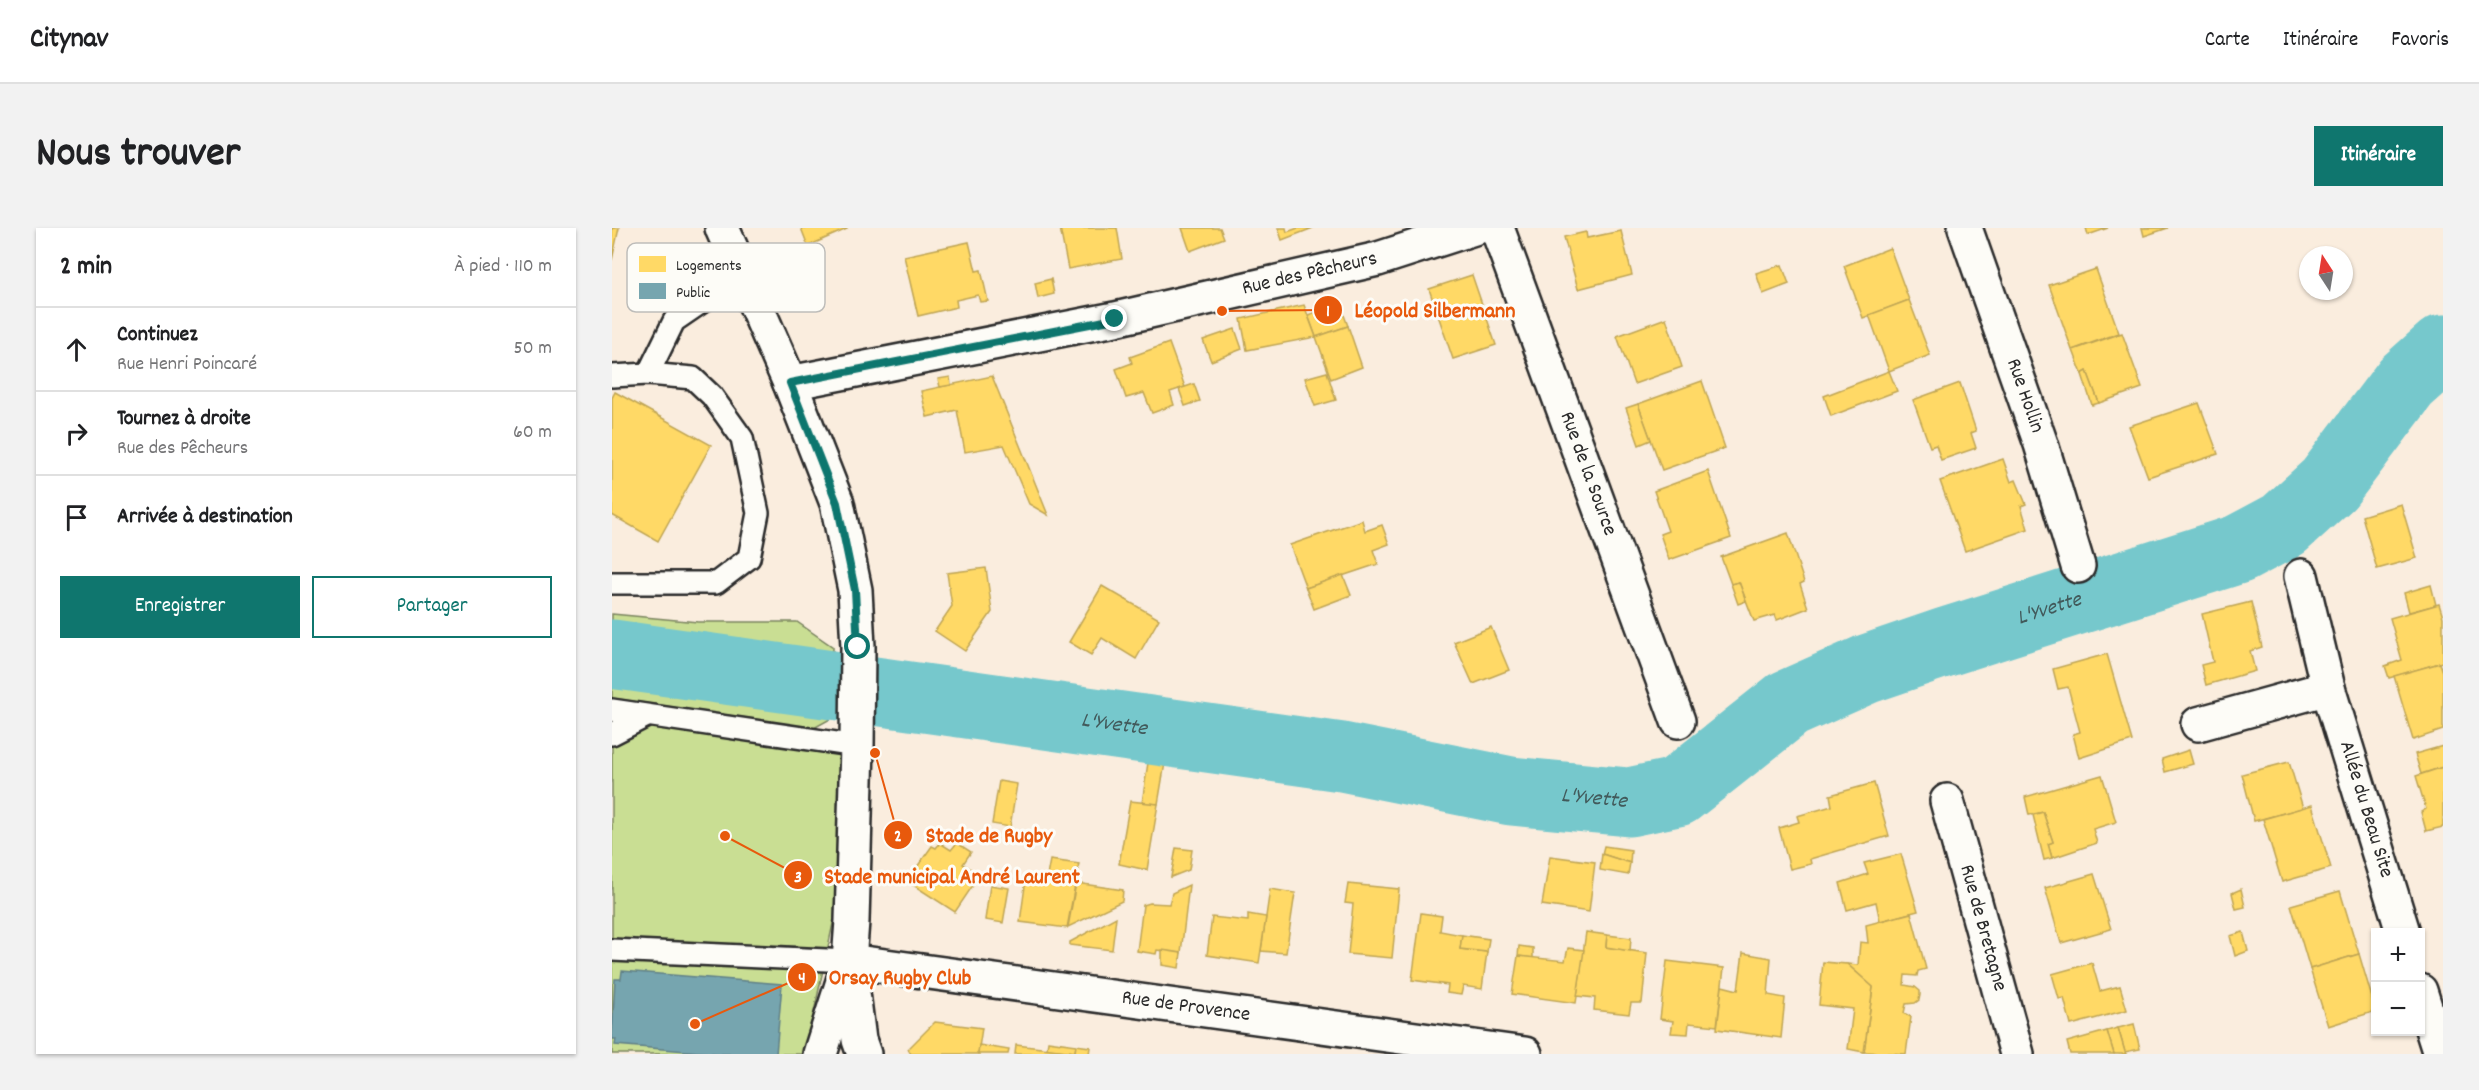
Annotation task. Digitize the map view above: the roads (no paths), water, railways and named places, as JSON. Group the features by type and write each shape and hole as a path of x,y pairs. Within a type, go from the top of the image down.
{"street":[{"path":"722,228 729,243"},
{"name":"Rue des Pêcheurs","path":"790,383 1138,314 1378,259 1474,228"},
{"name":"Rue de la Source","path":"1497,228 1678,721"},
{"name":"Rue Hollin","path":"1965,228 2041,444 2078,566"},
{"path":"759,312 837,503 855,590 858,647 857,736 849,961 859,1040 864,1054"},
{"name":"Allée du Beau Site","path":"2301,576 2328,688 2401,928"},
{"path":"2198,724 2328,688"},
{"name":"Rue de Bretagne","path":"1947,801 2017,1054"},
{"path":"820,1054 849,961"},
{"name":"Rue de Provence","path":"849,961 1525,1054"},
{"path":"2425,1004 2440,1054"}],"lane":[{"path":"648,374 674,321 687,312"},
{"path":"612,376 648,374 693,378 712,396 742,438 759,513 749,558 716,583 612,583"},
{"path":"612,710 645,717 857,736"},
{"path":"612,734 645,717"},
{"path":"612,950 849,961"}],"waterway":[{"name":"L'Yvette","path":"612,654 1342,757 1511,791 1629,802 1677,792 1788,704 1867,669 2239,549 2284,525 2329,484 2406,382 2443,349"}],"place":[{"name":"Léopold Silbermann","path":"1222,311"},
{"name":"Stade de Rugby","path":"875,753"},
{"name":"Stade municipal André Laurent","path":"725,836"},
{"name":"Orsay Rugby Club","path":"695,1024"}]}
